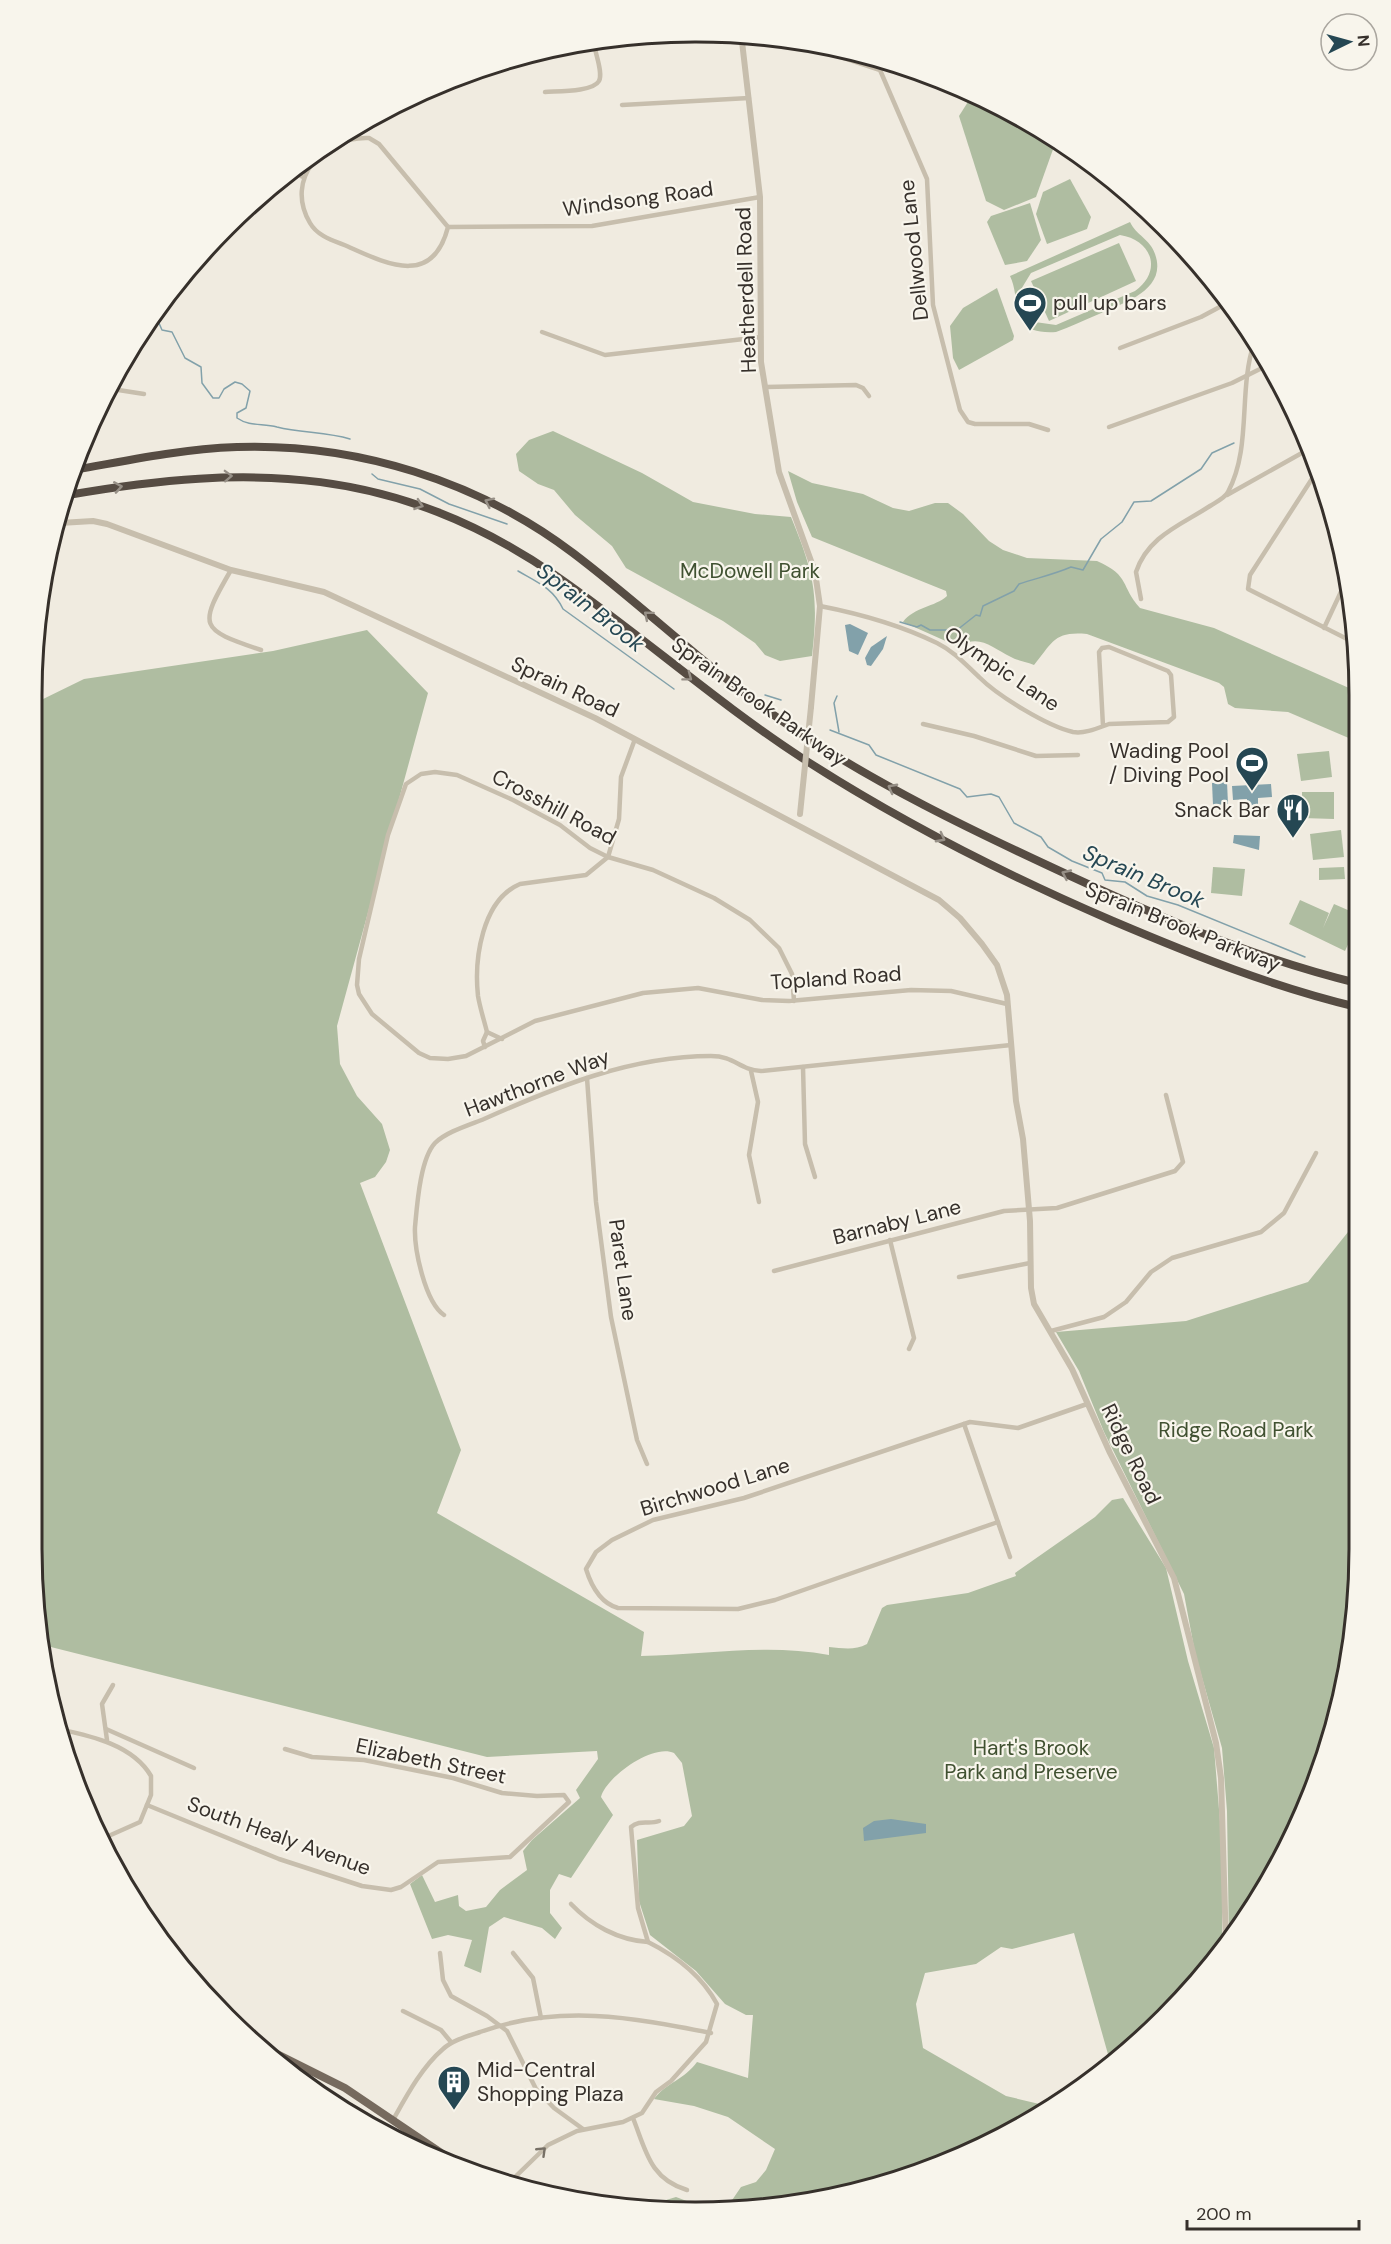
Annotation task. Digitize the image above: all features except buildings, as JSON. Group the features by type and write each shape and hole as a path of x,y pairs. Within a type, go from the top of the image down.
{"highway":[{"name":"Sprain Brook Parkway","path":"83,469 197,450 281,448 323,451 374,461 454,486 502,508 556,541 752,700 822,747 876,779 998,842 1160,916 1258,954 1349,981"},
{"name":"Sprain Brook Parkway","path":"74,494 169,480 268,476 362,488 442,513 480,530 534,562 586,598 753,725 840,782 932,834 1035,886 1170,945 1277,985 1349,1005"}],"main road":[{"path":"289,2059 331,2080 431,2146"}],"street":[{"name":"Heatherdell Road","path":"743,44 760,196 761,362 779,472 815,572 820,606 798,827"},
{"path":"545,92 585,89 595,85 600,74 595,50"},
{"name":"Dellwood Lane","path":"857,62 880,70 927,179 933,305 960,410 968,422 975,424 1029,424 1048,429"},
{"path":"622,105 749,98"},
{"path":"310,168 303,177 306,214 318,234 395,265 411,267 436,254 444,243 448,226 379,144 369,138 354,139"},
{"name":"Windsong Road","path":"448,226 592,226 760,196"},
{"path":"1120,348 1201,317 1220,307"},
{"path":"542,332 605,355 761,337"},
{"path":"1227,495 1239,466 1246,377 1252,353"},
{"path":"1109,427 1261,369"},
{"path":"766,387 856,385 863,388 869,396"},
{"path":"118,390 144,394"},
{"path":"1141,599 1136,572 1151,546 1162,533 1302,453"},
{"path":"1312,479 1250,575 1248,587 1346,639"},
{"name":"Sprain Road","path":"65,524 93,521 107,524 231,570 324,592 543,693 939,900 960,918 982,944 997,965 1003,979"},
{"path":"231,570 209,609 208,619 217,633 261,650"},
{"path":"1324,628 1340,593"},
{"name":"Olympic Lane","path":"820,606 865,615 937,643 958,654 986,683 1058,726 1074,732 1171,720 1174,717 1172,675 1168,671 1108,647 1102,648 1099,652 1100,727"},
{"path":"923,724 974,736 1036,756 1078,755"},
{"path":"485,1047 483,1041 487,1032 478,999 477,978 492,908 500,897 520,884 586,875 608,857 619,819 621,777 634,739"},
{"name":"Crosshill Road","path":"362,945 395,812 406,784 421,774 446,772 560,825 590,848 608,857 675,880 750,920 787,959 792,974 794,1001"},
{"name":"Topland Road","path":"362,945 357,977 359,994 372,1014 390,1025 405,1042 419,1053 440,1059 457,1059 535,1021 643,993 698,988 762,1000 794,1001 911,990 951,991 1007,1004"},
{"name":"Ridge Road","path":"1003,979 1029,1210 1030,1263 1034,1304 1072,1369 1087,1404 1178,1587 1219,1760 1225,1930"},
{"path":"487,1032 502,1039"},
{"path":"759,1202 748,1155 758,1102 751,1071 1011,1045"},
{"name":"Hawthorne Way","path":"444,1316 437,1311 430,1297 415,1244 418,1194 430,1150 435,1142 458,1130 587,1078 648,1063 708,1056 733,1059 751,1071"},
{"path":"803,1067 805,1144 815,1177"},
{"name":"Paret Lane","path":"587,1078 596,1202 608,1295 637,1440 647,1464"},
{"name":"Barnaby Lane","path":"774,1271 1004,1211 1057,1208 1179,1168 1183,1162 1166,1095"},
{"path":"1051,1332 1104,1317 1126,1302 1150,1272 1172,1258 1261,1232 1284,1213 1316,1153"},
{"path":"890,1240 914,1338 909,1349"},
{"path":"959,1276 1030,1263"},
{"name":"Birchwood Lane","path":"998,1522 775,1600 738,1609 618,1608 609,1605 591,1584 586,1569 596,1552 639,1526 744,1498 964,1424 1018,1428 1087,1404"},
{"path":"964,1424 1010,1557"},
{"path":"107,1740 102,1704 113,1685"},
{"path":"106,1729 194,1768"},
{"path":"68,1731 107,1740 150,1773 153,1783 147,1805 137,1824 108,1836"},
{"name":"Elizabeth Street","path":"285,1749 312,1757 364,1760 453,1778 502,1793 537,1797 564,1795 569,1799"},
{"name":"South Healy Avenue","path":"147,1805 279,1859 362,1886 391,1890 400,1887 438,1862 510,1857 565,1806 569,1799"},
{"path":"648,1942 638,1908 631,1827 641,1822 653,1824 659,1821"},
{"path":"515,2176 548,2145 583,2129 633,2118 642,2112 661,2087 671,2081 706,2042 711,2032 717,2004 711,1994 668,1951 648,1942 614,1934 584,1918 571,1904"},
{"path":"440,1953 443,1980 451,1996 499,2024 509,2035 536,2089 554,2108 583,2129"},
{"path":"513,1953 533,1978 541,2018"},
{"path":"403,2011 441,2030 451,2042"},
{"path":"393,2120 423,2072 451,2042 499,2024 541,2018 606,2014 711,2032"},
{"path":"633,2118 656,2172 670,2185 687,2190"}],"green space":[{"path":"968,102 1053,149 1036,197 1004,210 986,201 959,116"},
{"path":"1070,179 1091,217 1087,229 1047,244 1036,214 1043,192"},
{"path":"1030,203 1041,240 1027,261 1005,265 987,222 991,216"},
{"path":"1130,222 1153,249 1157,266 1155,277 1149,286 1131,300 1056,332 1030,328 1023,322 1010,276","holes":["1120,235 1131,238 1146,250 1151,266 1144,283 1135,291 1056,325 1035,322 1021,304 1020,291 1031,273"]},
{"path":"1119,243 1136,281 1049,321 1031,281"},
{"path":"997,288 1014,336 1013,340 959,370 953,358 950,326 963,308"},
{"name":"McDowell Park","path":"553,431 642,473 693,502 755,514 791,517 805,554 813,585 815,616 812,656 780,661 765,655 755,643 723,621 626,568 612,546 575,515 554,490 538,484 519,471 516,454 529,440"},
{"path":"788,471 812,483 863,494 893,508 909,511 935,503 948,503 963,514 989,541 1003,550 1027,558 1097,561 1108,566 1120,577 1140,608 1214,628 1349,688 1349,738 1288,712 1235,708 1228,704 1224,687 1219,683 1087,634 1061,636 1050,644 1034,665 1014,658 985,643 973,641 959,647 903,622 913,613 942,600 947,596 946,591 812,537 797,502"},
{"name":"Hart's Brook Park and Preserve","path":"367,630 428,693 337,1026 340,1064 357,1096 382,1124 390,1150 386,1162 375,1177 360,1183 461,1450 437,1513 644,1632 641,1656 759,1650 829,1655 829,1647 857,1648 867,1644 882,1608 887,1605 968,1593 1016,1576 1015,1573 1095,1517 1112,1500 1123,1498 1166,1568 1188,1661 1214,1748 1222,1846 1222,1935 1158,2011 1108,2055 1074,1933 1012,1949 1001,1947 976,1964 925,1973 916,2004 923,2048 1006,2096 1039,2104 985,2135 906,2167 865,2180 781,2196 731,2201 741,2187 756,2182 766,2170 775,2149 728,2117 694,2106 654,2099 687,2073 697,2062 748,2078 753,2015 746,2015 725,2004 696,1971 650,1935 639,1901 637,1840 684,1826 692,1816 682,1763 674,1753 665,1751 643,1757 621,1772 605,1789 601,1797 613,1815 571,1878 559,1874 550,1890 550,1913 562,1928 555,1939 542,1928 504,1917 489,1927 481,1973 464,1966 472,1940 448,1935 432,1939 410,1884 422,1875 435,1902 458,1895 459,1906 466,1911 486,1907 500,1890 527,1870 523,1851 532,1840 580,1798 576,1790 598,1759 597,1751 487,1757 50,1647 43,1591 42,1548 42,700 84,679 273,651"},
{"path":"1329,751 1332,777 1301,781 1297,754"},
{"path":"1302,792 1334,792 1334,819 1302,818"},
{"path":"1341,830 1344,857 1313,860 1310,834"},
{"path":"1213,867 1245,869 1242,896 1211,893"},
{"path":"1344,867 1345,879 1319,880 1319,868"},
{"path":"1300,900 1329,913 1323,928 1334,904 1349,911 1349,942 1345,951 1289,924"},
{"name":"Ridge Road Park","path":"1349,1231 1349,1548 1348,1591 1343,1634 1327,1718 1299,1799 1282,1838 1229,1926 1227,1811 1222,1748 1195,1653 1184,1594 1104,1432 1079,1371 1056,1332 1186,1321 1308,1282"},
{"path":"676,2197 689,2202 662,2201"}],"water":[{"path":"850,624 868,633 858,655 849,651 845,625"},
{"path":"887,636 883,649 871,666 867,665 865,658 871,647"},
{"path":"1227,782 1228,804 1213,805 1212,783"},
{"name":"Wading Pool / Diving Pool","path":"1271,784 1272,797 1258,798 1258,809 1247,810 1247,799 1233,800 1232,786"},
{"path":"1234,835 1260,836 1259,850 1233,843"},
{"path":"891,1819 926,1824 926,1833 864,1841 863,1828 874,1821"}],"waterway":[{"name":"Sprain Brook","path":"159,323 162,330 172,332 185,358 201,367 202,383 213,398 219,398 224,389 235,382 242,384 250,391 246,408 237,413 237,418 252,424 350,439"},
{"path":"900,622 917,627 921,625 930,630 957,630 976,615 980,616 983,606 1014,591 1019,584 1071,567 1083,570 1101,539 1122,522 1134,502 1151,501 1201,469 1212,453 1234,443"},
{"name":"Sprain Brook","path":"372,474 378,479 420,489 449,504 507,524"},
{"name":"Sprain Brook","path":"518,571 544,586 563,609 674,689"},
{"name":"Sprain Brook","path":"765,695 781,700"},
{"path":"837,696 834,703 839,732"},
{"name":"Sprain Brook","path":"830,730 869,745 876,755 960,789 967,797 991,794 999,797 1014,823 1041,837 1048,847 1072,861 1102,873 1105,880 1125,882 1147,896 1178,905 1305,957"}],"place":[{"name":"pull up bars","path":"1030,332"},
{"name":"Wading Pool / Diving Pool","path":"1252,792"},
{"name":"Snack Bar","path":"1293,839"},
{"name":"Mid-Central Shopping Plaza","path":"454,2111"}]}
